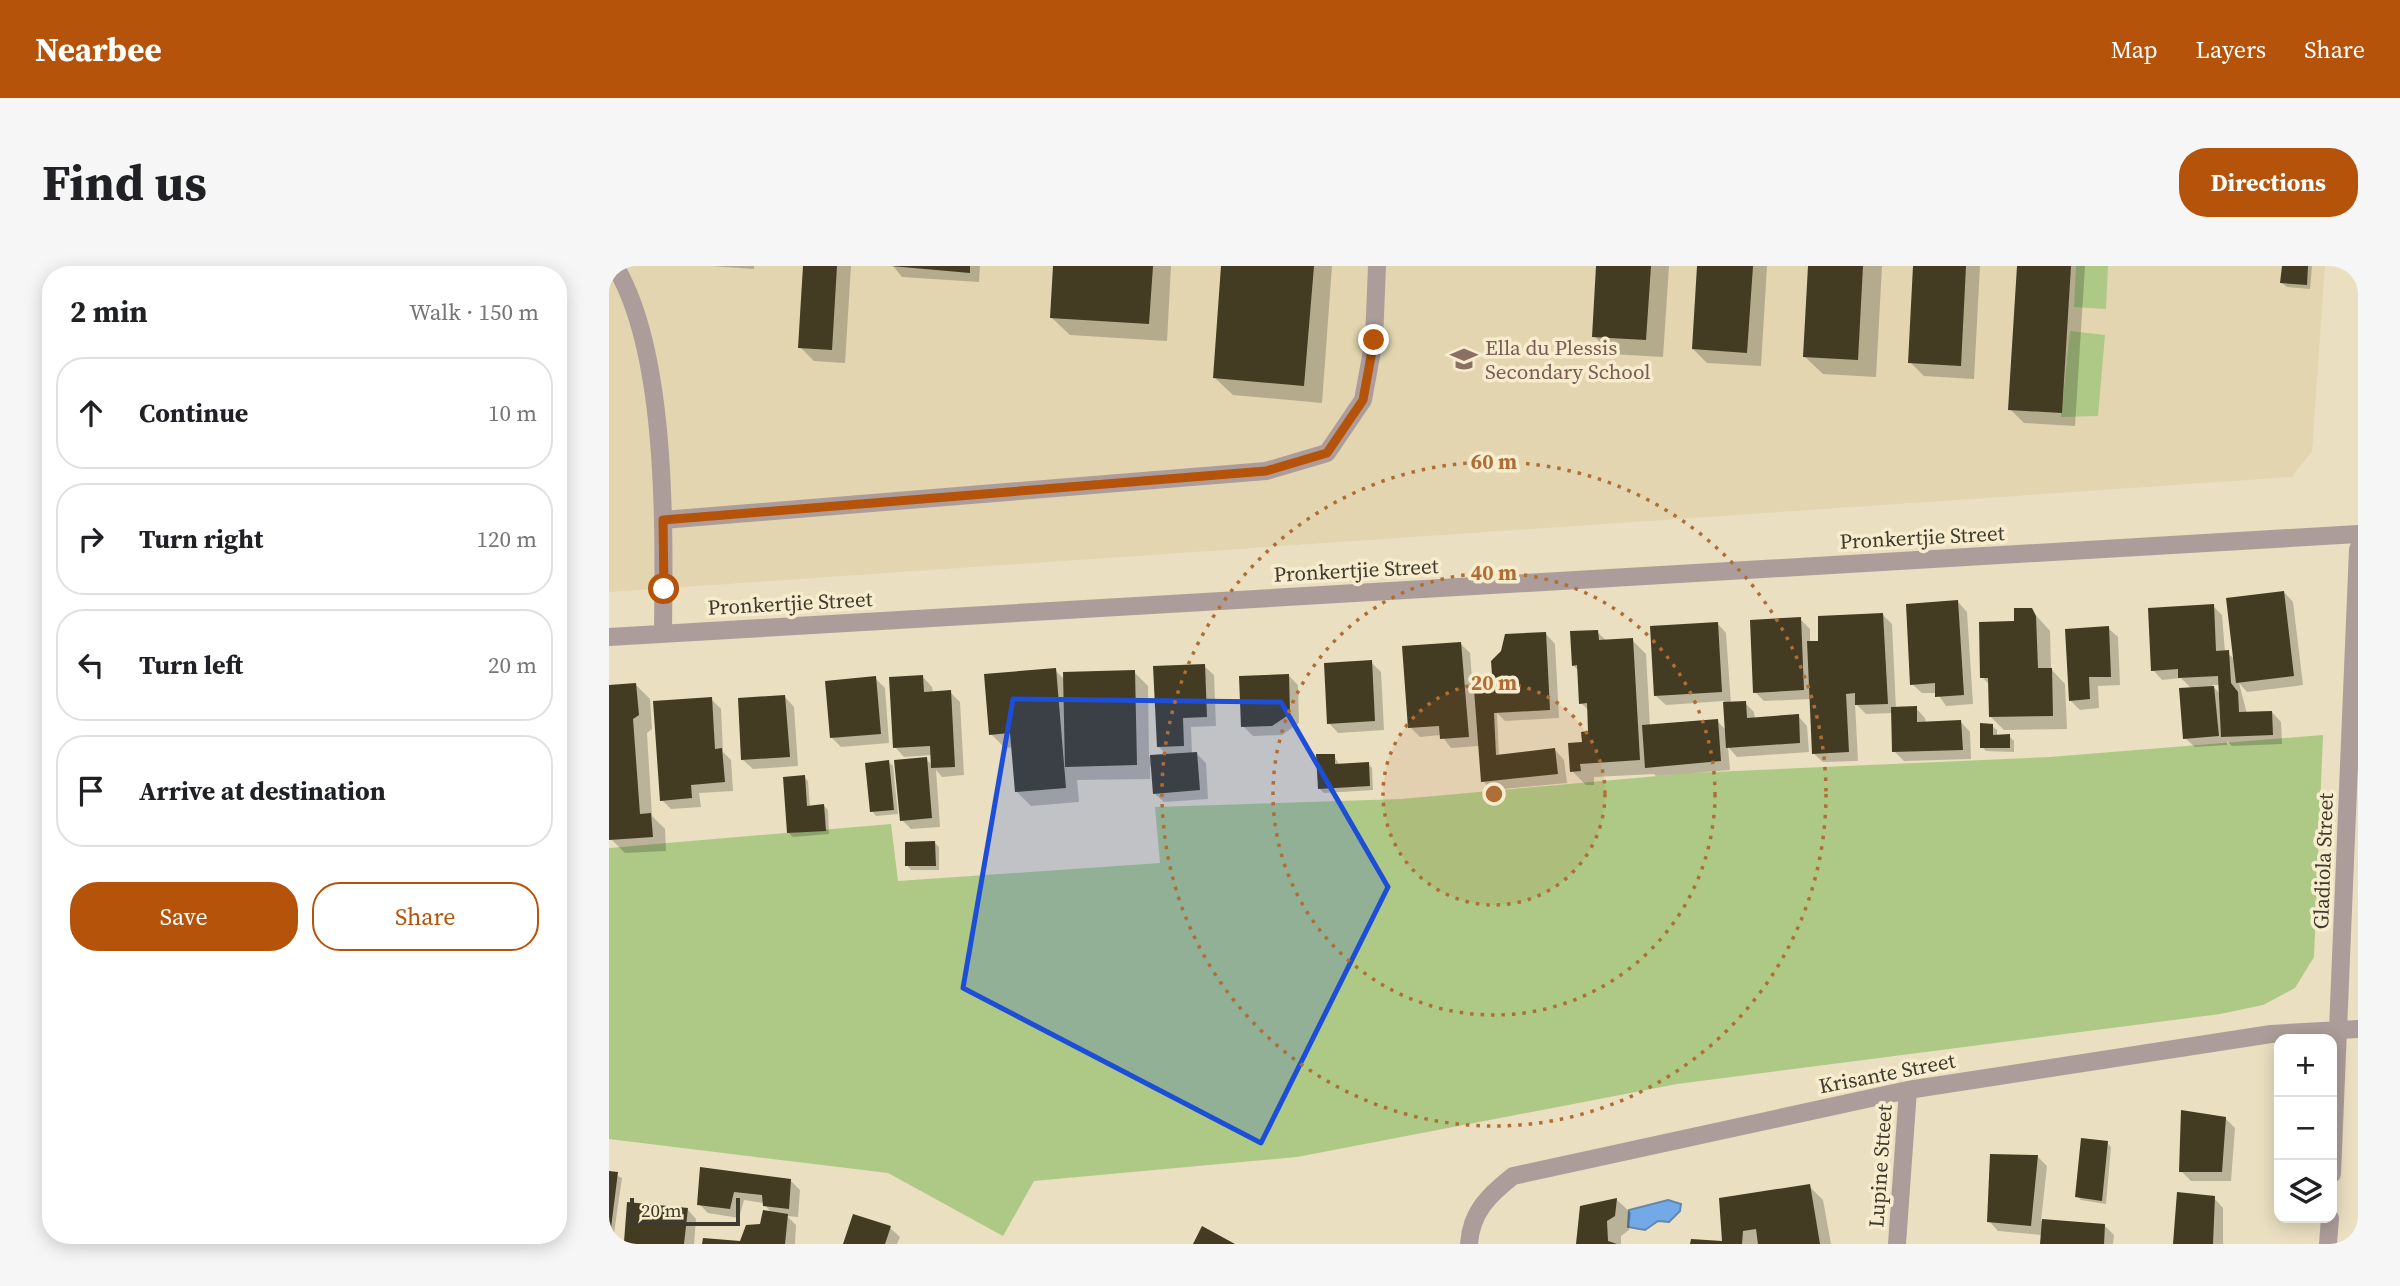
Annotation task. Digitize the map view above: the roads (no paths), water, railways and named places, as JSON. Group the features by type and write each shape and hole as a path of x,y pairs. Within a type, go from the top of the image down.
{"street":[{"path":"615,266 630,290 651,376 663,520 663,633"},
{"path":"663,520 1266,471 1327,453 1363,400 1374,340 1377,266"},
{"name":"Pronkertjie Street","path":"609,637 2358,534"},
{"name":"Gladiola Street","path":"2333,1160 2358,549"},
{"name":"Krisante Street","path":"1469,1244 1470,1226 1486,1198 1513,1176 1907,1090 2271,1034 2358,1029"},
{"name":"Lupine Stteet","path":"1897,1244 1907,1090"},
{"path":"2328,1244 2330,1223"}],"water":[{"path":"1668,1200 1681,1204 1680,1211 1669,1222 1658,1221 1645,1230 1628,1227 1629,1210"}],"place":[{"name":"Ella du Plessis Secondary School","path":"1464,359"}]}
